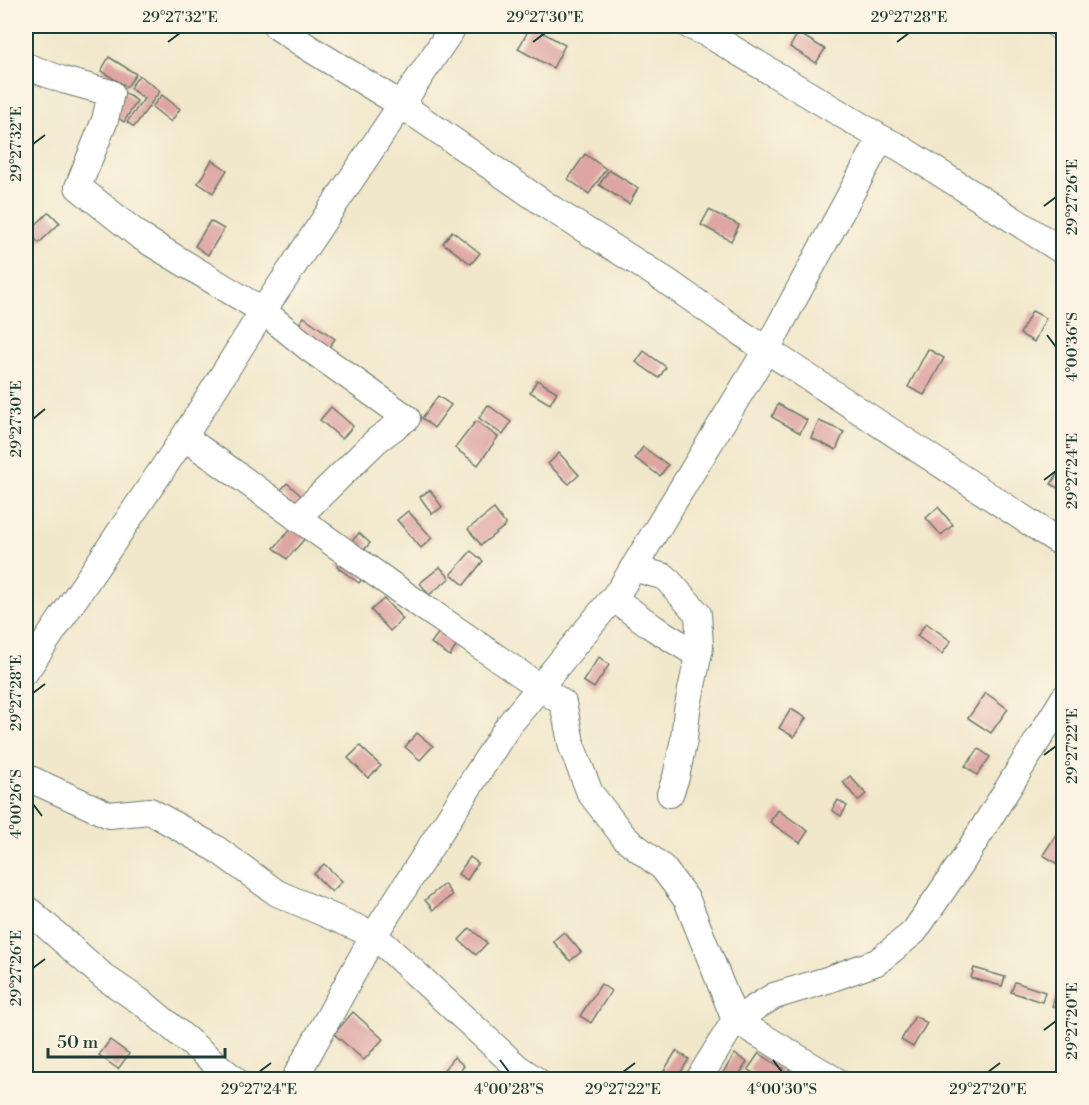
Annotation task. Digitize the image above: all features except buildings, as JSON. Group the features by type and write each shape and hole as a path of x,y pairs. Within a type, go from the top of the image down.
{"street":[{"path":"276,26 400,104 552,209 665,280 738,331 1064,545"},
{"path":"26,671 184,437 263,311 454,26"},
{"path":"690,26 718,40 899,147 1064,252"},
{"path":"1058,26 1064,28"},
{"path":"26,66 63,80 111,93 105,120 78,187 141,237 263,311 310,349 407,418 376,440 297,518"},
{"path":"294,1080 374,934 508,726 621,588 767,349 881,138"},
{"path":"184,437 563,703 572,747 590,794 625,838 663,868 687,900 735,1020 835,1080"},
{"path":"633,568 665,577 698,614 699,655 676,777 670,794"},
{"path":"613,598 654,628 699,655"},
{"path":"698,1080 735,1020 774,996 877,962 914,932 962,862 1064,698"},
{"path":"26,777 110,815 150,811 215,848 277,893 374,934 517,1067 536,1080"},
{"path":"26,909 104,977 144,1004 235,1080"}]}
